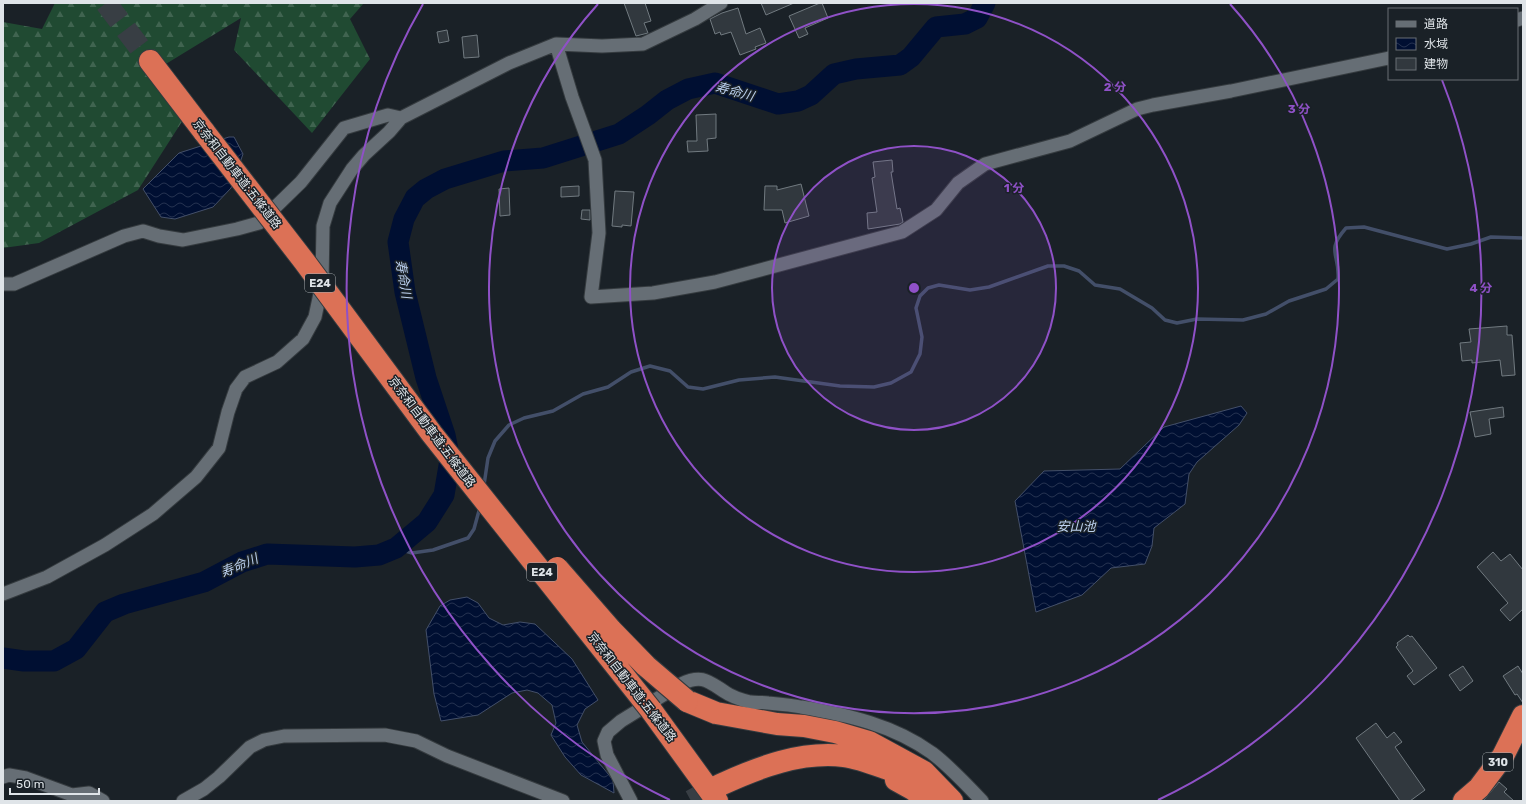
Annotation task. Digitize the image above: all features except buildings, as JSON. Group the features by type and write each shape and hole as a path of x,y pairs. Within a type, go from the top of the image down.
{"highway":[{"name":"京奈和自動車道;五條道路","path":"150,61 304,261 432,434 610,659 646,714 721,794"},
{"path":"432,434 471,471 641,661 687,701 716,713 776,724 804,726 835,732 869,742 924,772 952,801"},
{"path":"646,714 700,801"},
{"name":"310","path":"1464,801 1479,788 1503,756 1523,716"},
{"path":"721,794 749,772 779,762 811,756 844,756 874,763 910,778 952,801"},
{"path":"721,794 784,771 815,766 851,767 885,775 914,790 928,801"}],"street":[{"path":"3,594 47,576 105,545 153,514 196,477 219,448 228,412 236,389 245,378 277,362 303,339 315,317 322,284 323,226 330,203 352,169 401,118 509,63 556,44 602,46 643,44 721,3"},
{"path":"556,44 572,97 595,160 599,233 591,297 653,293 715,282 902,232 936,210 958,183 984,164 1070,141 1137,109 1388,58"},
{"path":"3,284 14,284 124,236 143,231 159,236 184,240 258,223 301,182 344,128 388,115 401,118"},
{"path":"631,801 607,755 604,741 608,732 621,721 681,684 687,681 702,679 709,680 731,696 751,702 770,703 815,710 876,724 888,729 918,744 933,754 982,801"},
{"path":"183,801 204,789 219,777 250,747 264,740 284,736 378,735 416,741 454,758 563,801"},
{"path":"3,777 9,775 26,778 72,795 89,793 103,801"}],"green space":[{"path":"55,3 364,3 350,19 370,59 312,133 234,50 241,18 156,70 183,120 138,190 39,243 3,248 3,22 42,29"}],"water":[{"path":"229,137 234,137 243,154 231,188 213,207 175,219 161,217 143,189 179,153"},
{"name":"安山池","path":"1241,406 1247,413 1239,425 1197,462 1189,474 1185,504 1154,528 1152,546 1145,564 1111,568 1082,595 1036,612 1015,501 1044,471 1120,469 1164,427"},
{"path":"467,597 478,603 489,618 503,625 520,622 535,624 572,659 598,700 585,709 577,725 582,742 613,780 614,793 581,775 565,757 551,735 556,723 552,705 538,693 527,690 512,693 478,715 441,721 434,694 426,630 440,606 450,600"}],"waterway":[{"name":"寿命川","path":"3,658 24,661 54,661 76,649 105,612 124,604 204,582 242,562 267,554 355,557 379,555 396,548 427,522 444,495 450,460 445,435 426,378 405,292 398,242 404,219 415,198 426,189 445,179 504,161 543,158 619,134 648,115 667,100 688,89 715,83 778,104 798,101 811,95 834,74 856,69 900,65 911,57 936,27 965,24 977,18 985,3"},
{"path":"484,485 488,458 495,441 509,425 524,418 553,411 583,394 608,387 631,372 650,366 670,371 688,387 703,389 739,380 775,377 840,386 874,387 891,383 911,372 920,354 922,337 916,308 920,296 928,288 939,285 970,290 989,287 1048,266 1064,266 1079,271 1095,285 1120,289 1152,308 1165,320 1177,323 1197,319 1243,320 1266,314 1289,301 1326,289 1338,279 1335,248 1336,242 1346,228 1364,227 1447,249 1471,244 1491,237 1523,238"},
{"path":"396,548 412,553 433,550 468,538 474,529 480,507"}],"tunnel":[{"path":"106,3 150,61"},
{"path":"691,801 720,785"}]}
